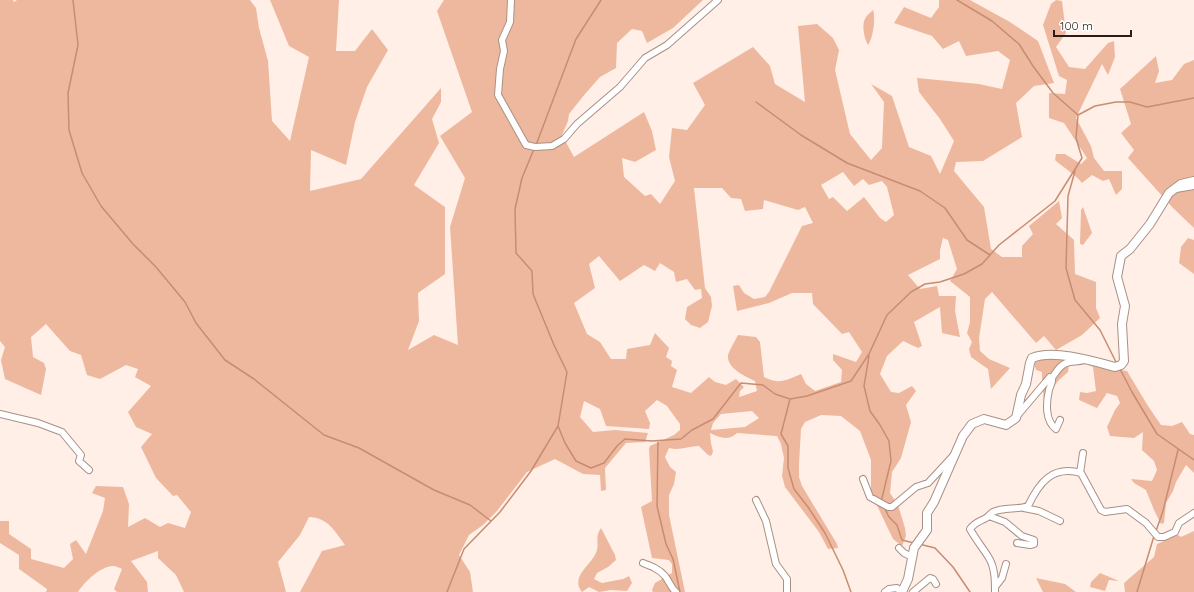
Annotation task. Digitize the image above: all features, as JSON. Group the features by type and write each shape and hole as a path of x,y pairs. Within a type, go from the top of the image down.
{"street":[{"path":"512,0 510,22 502,40 504,50 500,69 498,95 526,145 535,147 552,146 564,139 576,124 620,88 645,58 667,45 718,0"},
{"path":"1016,418 1032,358 1052,354 1115,367 1121,365 1124,361 1122,324 1125,306 1117,277 1121,256 1130,249 1150,224 1169,193 1181,184 1194,181"},
{"path":"1174,189 1194,186"},
{"path":"1060,420 1056,429 1052,426 1047,410 1052,378 1061,366 1068,362 1080,362 1084,360"},
{"path":"885,592 889,589 897,588 901,592 908,579 914,548 926,530 927,513 934,502 963,436 972,424 984,419 1006,425 1016,418 1046,380 1050,377 1052,378"},
{"path":"0,414 38,423 62,432 81,455 79,461 89,470"},
{"path":"864,479 870,497 888,507 892,507 916,487 928,483 956,452"},
{"path":"1080,473 1083,453"},
{"path":"1023,508 1028,506 1040,484 1048,477 1066,472 1080,473 1086,479 1101,510 1105,512 1127,508 1146,523 1158,537 1164,537 1175,532 1179,523 1194,513"},
{"path":"756,500 766,521 776,564 787,579 787,592"},
{"path":"995,589 994,574 990,560 970,529 974,523 994,512 1006,509 1023,508 1039,511 1060,521"},
{"path":"989,516 1005,522 1022,536 1034,540 1034,544 1030,545 1017,543"},
{"path":"899,548 904,553 912,557"},
{"path":"643,563 658,569 676,592"},
{"path":"995,589 1002,578 1006,564"},
{"path":"913,592 930,578 933,579 936,584"}],"shaded area":[{"path":"0,0 13,0 14,2 17,0 250,0 256,8 259,28 268,61 272,121 290,141 309,57 289,46 270,0 339,0 336,51 355,51 372,29 388,50 367,87 355,122 346,165 311,150 310,191 361,179 441,88 441,102 432,119 439,143 414,185 445,207 445,274 418,293 419,321 408,350 434,335 458,345 450,227 465,178 440,136 472,112 437,11 444,0 703,0 673,28 647,43 642,31 632,29 617,43 616,68 600,77 585,94 569,114 568,121 562,135 574,157 644,112 652,131 656,150 635,162 622,158 624,177 645,196 651,194 660,204 675,181 669,157 672,128 687,130 705,105 693,83 753,47 770,66 775,84 805,102 798,26 817,24 833,38 839,50 835,70 850,134 871,160 882,148 884,102 871,84 892,96 909,147 931,156 940,174 954,141 940,119 919,92 917,78 979,84 1002,89 1010,60 998,51 966,56 959,41 943,49 932,36 894,23 904,7 931,18 939,7 939,0 970,0 1010,22 1038,41 1054,83 1034,86 1016,103 1022,137 983,161 956,162 954,171 984,207 991,249 1002,257 1022,257 1022,246 1033,234 1029,226 1059,201 1062,218 1056,224 1074,240 1075,274 1096,282 1096,308 1100,318 1082,335 1056,350 1044,336 1036,343 992,292 985,299 979,338 980,351 989,359 1010,368 991,389 988,369 971,357 969,349 972,342 967,333 970,322 970,297 950,281 957,269 948,240 943,238 940,250 940,259 908,275 920,289 937,286 939,296 956,296 955,311 960,337 942,333 940,307 914,322 922,346 918,348 903,341 887,356 880,374 891,392 899,393 912,386 916,391 906,405 911,422 901,458 892,472 890,493 898,505 905,528 906,536 902,546 893,539 871,493 871,460 860,431 841,416 821,415 805,422 801,429 799,464 799,477 802,486 838,548 828,549 819,532 785,487 782,476 784,458 781,444 777,436 737,433 734,436 724,438 710,433 713,452 711,456 699,446 695,446 677,449 669,448 665,457 670,467 676,472 674,484 669,495 669,515 685,592 653,592 652,590 655,583 672,573 672,564 669,560 652,558 641,507 652,501 649,449 650,446 674,435 680,430 680,424 667,406 657,400 645,411 650,423 649,429 606,426 600,409 584,401 580,417 593,432 615,430 648,433 645,442 626,443 605,468 606,490 601,491 600,475 583,474 555,459 527,472 497,511 483,525 469,535 459,555 470,572 473,592 300,592 322,551 345,545 326,522 321,519 309,517 300,535 278,562 286,592 184,592 176,575 158,558 158,551 131,561 147,582 148,592 117,592 114,589 122,569 113,566 103,569 93,575 78,592 46,592 47,589 19,569 19,555 0,543 0,521 9,521 9,534 31,549 31,559 64,568 73,559 70,544 76,540 86,554 103,511 105,498 92,493 96,486 123,487 129,504 128,527 145,518 160,527 168,523 185,528 191,512 177,495 173,496 156,478 141,447 152,434 136,427 128,412 151,386 135,377 138,369 126,365 100,379 87,375 81,355 70,351 46,324 31,337 33,357 44,363 46,369 41,395 5,379 1,360 5,347 0,341","holes":["843,172 854,186 863,179 869,185 882,181 887,187 894,215 886,222 880,218 864,197 847,211 833,197 829,199 821,185","694,188 722,188 731,198 741,199 745,211 763,209 764,200 798,210 805,207 813,223 802,226 769,292 765,297 754,299 744,293 739,285 733,286 737,311 769,303 792,293 812,293 813,304 842,334 849,332 862,352 856,362 833,354 833,360 842,370 841,382 815,391 806,384 801,374 783,381 774,381 764,377 760,342 756,337 738,335 728,355 728,360 733,368 755,381 757,391 739,397 740,391 744,387 736,379 726,385 715,382 709,377 691,393 672,387 677,370 671,366 672,361 666,357 669,348 655,333 650,345 627,349 626,359 611,359 600,342 587,334 574,303 595,288 589,264 599,256 620,281 644,265 655,271 660,263 674,272 676,282 687,279 695,290 701,289 702,298 687,307 685,319 691,325 700,328 708,322 712,306 711,297 705,288","752,411 759,418 745,427 711,430 713,423 721,414"]},
{"path":"1056,0 1062,1 1066,33 1056,47 1069,67 1085,69 1108,43 1114,41 1115,57 1108,75 1102,64 1076,118 1091,146 1094,158 1104,171 1122,171 1122,189 1116,195 1109,179 1103,181 1092,175 1082,183 1055,160 1056,154 1065,154 1081,164 1087,158 1064,123 1049,118 1049,93 1065,94 1067,80 1059,76 1043,25 1051,4"},
{"path":"873,10 874,28 868,45 864,35 864,20"},
{"path":"1156,56 1159,71 1155,83 1172,80 1184,64 1194,60 1194,228 1173,208 1128,158 1134,150 1121,133 1131,124 1120,89"},
{"path":"1083,207 1092,233 1083,245 1080,244 1081,210"},
{"path":"1188,238 1194,240 1194,274 1179,263 1181,247"},
{"path":"1040,358 1070,359 1068,372 1058,381 1044,400 1043,391 1023,402 1042,382 1042,372 1036,370 1034,363 1035,360"},
{"path":"1088,365 1127,371 1161,425 1172,426 1182,422 1190,434 1194,435 1194,473 1186,465 1166,503 1164,523 1161,524 1146,490 1134,483 1131,479 1152,481 1157,470 1154,461 1142,450 1143,432 1134,438 1110,436 1107,427 1120,403 1117,396 1107,393 1097,408 1079,400 1080,392 1087,393 1096,391 1093,367"},
{"path":"601,528 615,555 616,560 608,567 597,573 594,579 602,583 623,579 629,576 632,583 627,591 611,590 599,592 589,587 582,592 579,587 578,581 582,572 596,553 597,538"},
{"path":"1194,531 1194,592 1125,592 1124,583 1154,557 1157,544 1178,535 1181,537"},
{"path":"1100,573 1119,581 1109,580 1105,591 1090,587 1091,582"},
{"path":"1036,578 1065,584 1076,592 1043,592"}],"waterway":[{"path":"73,0 78,45 68,93 69,130 82,173 101,206 133,244 156,267 185,302 196,323 225,360 254,379 324,435 359,448 434,490 470,505 491,521"},
{"path":"536,145 576,39 601,0"},
{"path":"957,0 992,21 1019,44 1053,93 1078,115"},
{"path":"558,426 565,443 576,461 591,468 604,463 617,446 625,439 652,441 681,439 692,430 713,419 741,383 763,385 775,394 790,399 807,396 851,381 869,354 887,315 911,292 925,284 940,282 964,274 982,264 999,245 1055,201 1082,158 1076,138 1078,115 1095,106 1116,102 1130,102 1147,107 1194,98"},
{"path":"756,102 801,135 847,163 920,191 945,208 967,240 990,255"},
{"path":"447,592 464,549 500,512 531,471 558,426 567,372 533,294 532,271 516,253 515,209 522,178 534,149"},
{"path":"1075,171 1068,196 1066,268 1075,300 1100,330 1117,364"},
{"path":"869,356 864,386 870,411 889,441 891,461 881,502"},
{"path":"1120,369 1157,434 1194,460"},
{"path":"790,399 781,434 788,446 788,468 794,489 825,533 843,570 851,592"},
{"path":"658,441 657,506 666,544 673,559 680,592"},
{"path":"1156,531 1163,511 1178,450"},
{"path":"884,507 889,517 897,525 902,540 914,543"},
{"path":"1137,592 1154,536"},
{"path":"919,544 935,548 953,567 970,592"}]}
